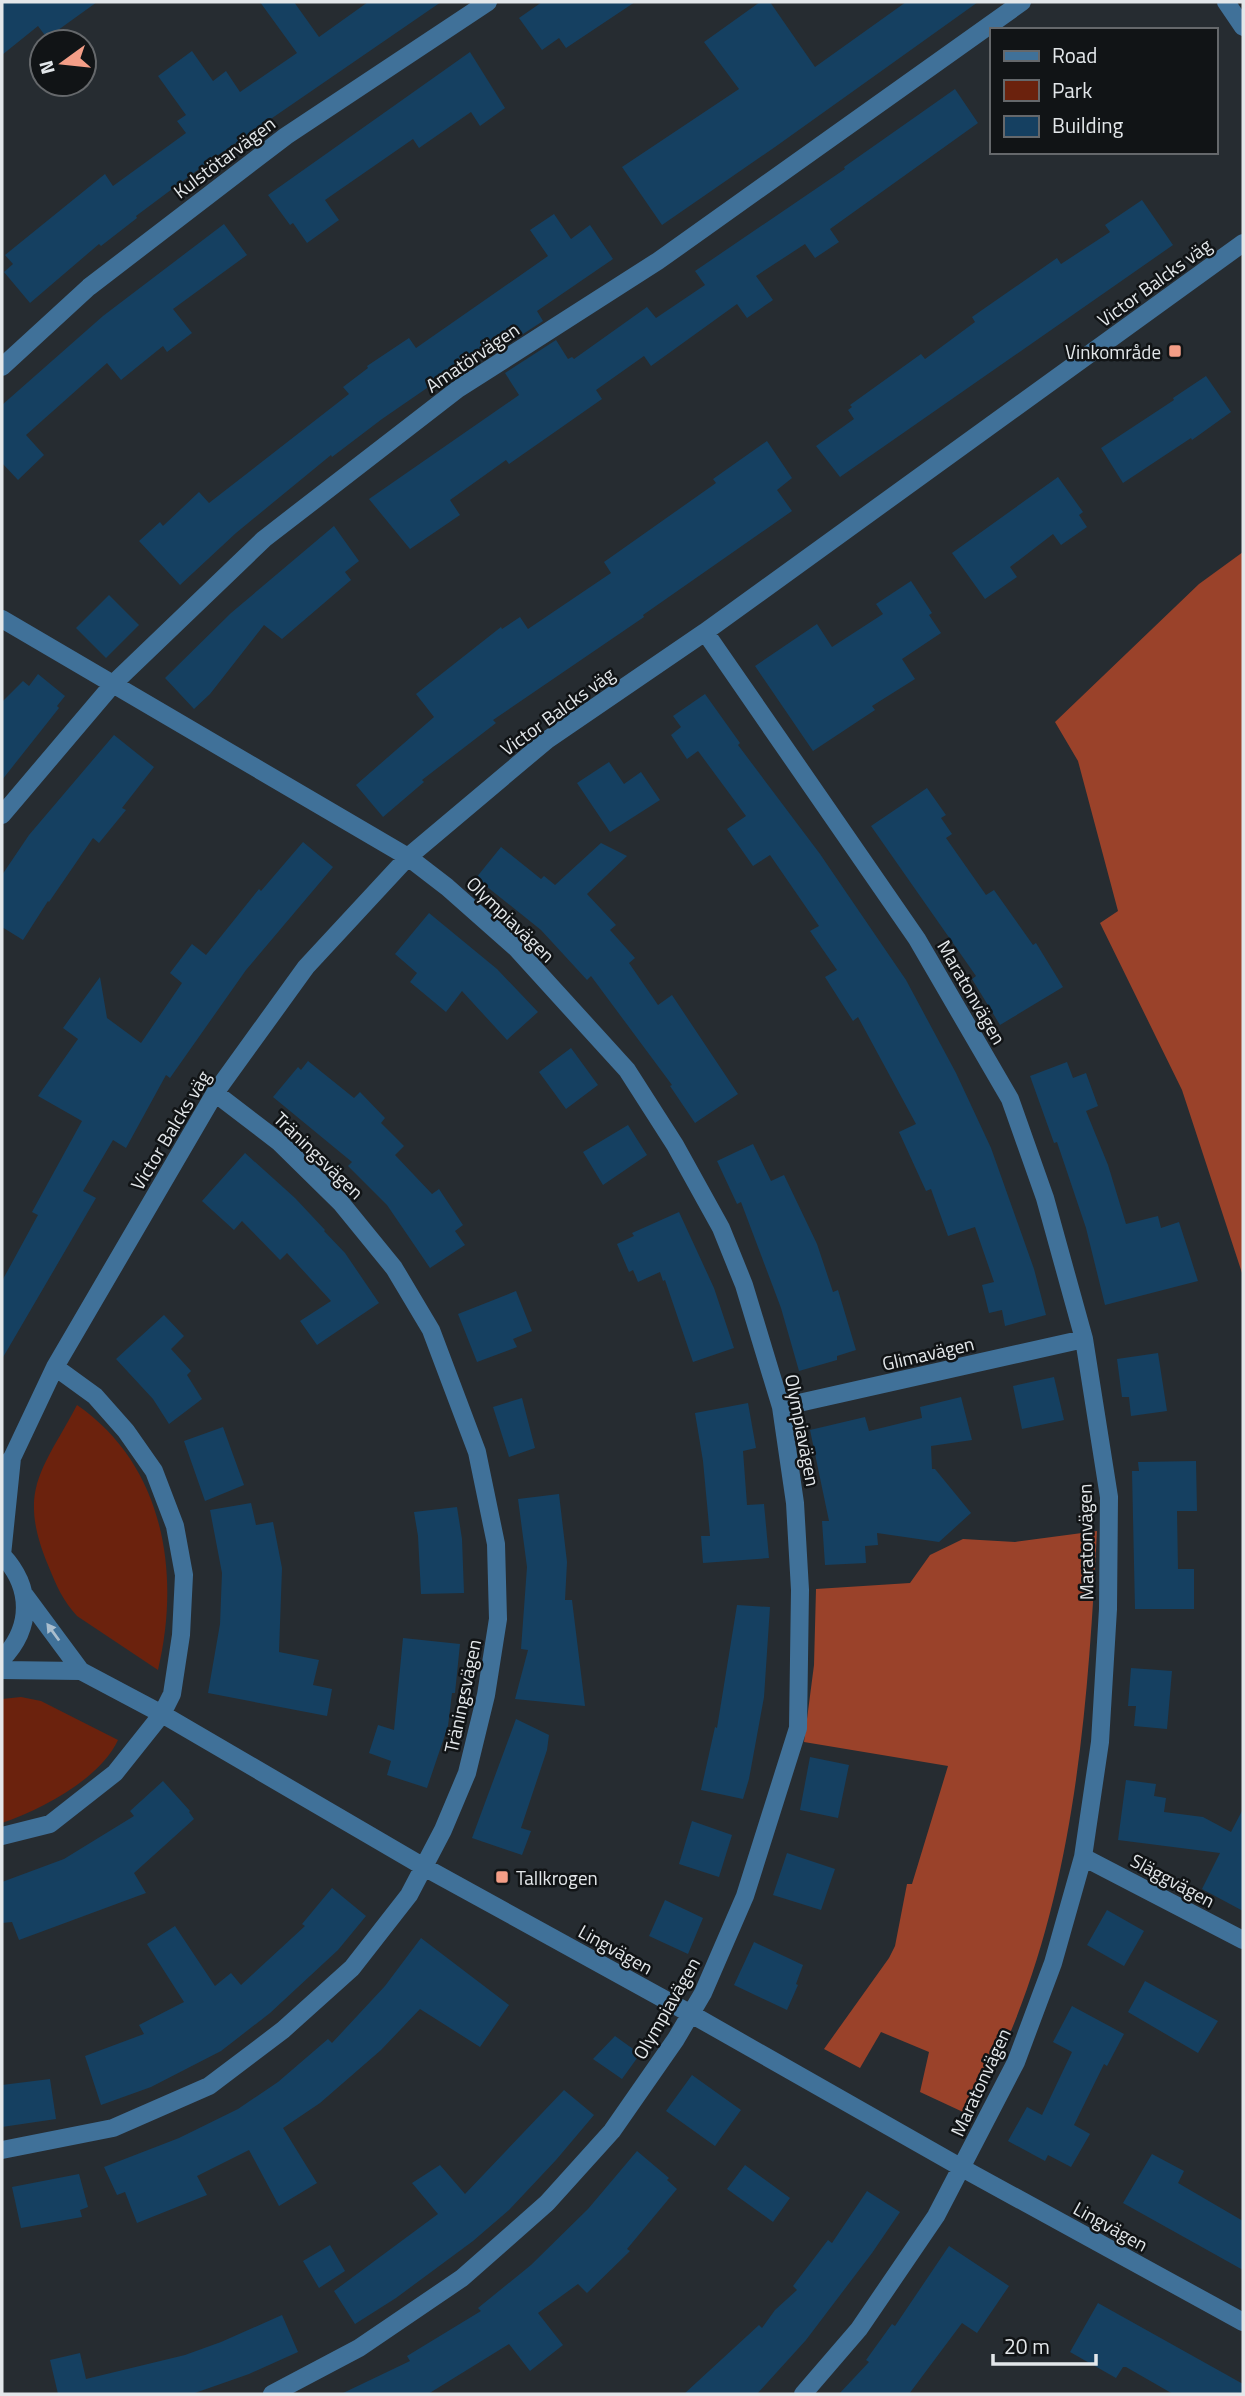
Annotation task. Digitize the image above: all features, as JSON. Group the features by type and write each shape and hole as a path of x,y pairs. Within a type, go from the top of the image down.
{"street":[{"name":"Kulstötarvägen","path":"2,368 89,287 286,136 488,2"},
{"name":"Amatörvägen","path":"2,815 114,683 264,539 458,389 658,261 1021,2"},
{"path":"1226,2 1243,27"},
{"name":"Victor Balcks väg","path":"2,1555 7,1463 54,1367 215,1093 306,967 408,857 547,740 705,632 1243,243"},
{"name":"Olympiavägen","path":"2,619 408,857 447,887 516,948 627,1070 676,1145 721,1228 744,1285 781,1407 795,1503 800,1590 799,1728 744,1896 703,1993 676,2039 612,2131 547,2203 462,2278 359,2348 272,2394"},
{"name":"Maratonvägen","path":"705,632 917,939 1010,1099 1045,1198 1084,1339 1109,1497 1108,1609 1100,1742 1083,1857 1052,1963 1016,2062 936,2216 859,2329 803,2394"},
{"name":"Träningsvägen","path":"2,2150 113,2128 209,2087 283,2030 352,1968 409,1895 443,1830 467,1773 486,1695 498,1619 496,1544 477,1452 431,1329 394,1268 341,1202 279,1142 215,1093"},
{"name":"Glimavägen","path":"781,1407 1084,1339"},
{"path":"2,1836 50,1824 115,1773 162,1714 172,1694 181,1635 184,1575 175,1526 154,1471 126,1431 95,1396 54,1367"},
{"name":"Lingvägen","path":"2,1555 20,1579 24,1594 81,1671 162,1714 424,1867 1243,2322"},
{"path":"2,1659 16,1642 24,1618 24,1594"},
{"name":"Lingvägen","path":"2,1670 81,1671"},
{"name":"Släggvägen","path":"1083,1857 1243,1940"}],"green space":[{"path":"77,1405 106,1430 130,1458 147,1490 159,1524 167,1596 165,1633 158,1670 77,1616 57,1586 39,1539 34,1499 38,1482 44,1465"},
{"path":"21,1697 41,1701 118,1740 98,1768 84,1780 34,1810 2,1823 2,1699"}],"shaded area":[{"path":"1243,552 1243,1276 1182,1090 1100,923 1118,911 1078,761 1055,722 1199,584"},
{"path":"1097,1531 1082,1731 1062,1863 1026,1992 997,2062 963,2112 920,2092 929,2052 881,2032 860,2068 824,2049 895,1946 907,1884 912,1884 948,1766 804,1742 814,1665 816,1589 910,1583 930,1555 963,1539 1015,1542"}],"building":[{"path":"2,2 97,2 61,28 28,28 28,34 2,55"},
{"path":"260,2 294,2 319,37 368,2 441,2 211,160 101,246 99,244 30,303 4,272 13,264 5,255 105,174 113,186 186,133 177,121 186,115 158,76 192,51 213,81 226,71 240,92 297,53"},
{"path":"542,2 635,2 566,48 559,38 542,50 519,18"},
{"path":"760,2 770,2 815,67 906,2 978,2 662,225 622,167 739,89 704,42"},
{"path":"470,52 505,108 480,126 471,112 419,148 413,139 325,200 339,220 307,243 268,195"},
{"path":"955,89 978,123 830,229 839,242 815,258 805,244 756,276 773,300 747,318 737,304 651,366 644,356 596,390 602,399 509,464 506,460 450,500 460,515 410,549 369,499 519,395 505,373 556,340 568,359 574,359 647,307 656,318 705,285 695,271 845,169 844,167"},
{"path":"1142,200 1173,245 840,477 816,446 854,419 848,410 852,407 850,405 921,354 925,359 975,322 972,317 1057,258 1061,264 1110,232 1105,225"},
{"path":"554,214 571,239 590,225 613,259 537,311 543,321 492,354 488,346 332,457 331,455 236,533 180,585 139,541 160,522 163,526 199,492 209,503 349,394 343,387 368,368 367,366 409,338 416,348 548,256 530,230"},
{"path":"224,224 247,255 173,309 192,333 167,352 163,346 121,380 107,363 26,435 44,455 18,480 2,463 2,405 103,316"},
{"path":"1206,376 1231,412 1123,483 1101,448"},
{"path":"767,441 792,478 777,490 792,511 493,720 496,723 422,780 424,782 383,817 356,785 434,717 416,694 501,627 502,629 520,617 528,629 611,573 604,562 716,483 713,479"},
{"path":"1058,477 1083,512 1079,515 1087,527 1061,545 1053,534 1010,567 1017,577 985,599 952,553"},
{"path":"334,526 359,561 345,572 351,580 282,639 264,625 210,694 194,709 165,678 231,613"},
{"path":"911,581 932,613 929,615 941,633 902,659 915,679 872,706 875,710 813,751 755,666 817,624 832,647 883,614 876,604"},
{"path":"109,595 139,625 106,658 76,628"},
{"path":"38,674 65,696 57,706 59,708 2,780 2,702 23,681 29,686"},
{"path":"705,694 740,743 738,745 820,854 906,980 956,1073 991,1148 1034,1269 1046,1315 1005,1326 1002,1310 989,1313 982,1285 994,1282 975,1227 948,1236 931,1189 926,1191 899,1132 916,1124 858,1017 853,1021 825,977 837,970 810,931 819,926 770,855 753,866 727,829 746,816 698,751 687,759 671,735 681,727 673,716"},
{"path":"114,735 154,767 122,808 126,810 99,843 93,838 23,940 2,927 2,875 29,835"},
{"path":"609,762 624,784 641,772 660,800 610,832 577,783"},
{"path":"927,788 946,815 941,818 952,834 946,838 986,895 994,890 1033,945 1036,943 1063,987 1000,1025 972,979 976,976 871,826"},
{"path":"303,842 333,867 246,970 170,1078 166,1075 126,1148 113,1140 83,1191 96,1198 2,1359 2,1281 38,1215 32,1212 82,1121 38,1096 78,1039 63,1028 100,977 107,1018 141,1043 182,983 170,973 192,944 206,955 259,889 261,891"},
{"path":"601,843 627,856 587,894 616,925 610,930 635,958 629,963 658,1005 672,995 738,1094 695,1123 670,1086 672,1085 591,976 587,980 541,930 476,878 501,847 541,879 544,876 555,885"},
{"path":"429,913 497,969 538,1012 507,1040 462,991 446,1012 410,982 417,973 395,954"},
{"path":"571,1048 598,1085 566,1109 539,1072"},
{"path":"308,1061 354,1098 360,1092 385,1118 381,1123 404,1146 395,1155 432,1194 439,1189 463,1225 455,1231 465,1245 430,1268 387,1205 348,1166 352,1162 273,1097 298,1067 301,1070"},
{"path":"1067,1062 1073,1078 1086,1073 1098,1106 1086,1111 1108,1165 1126,1224 1158,1216 1161,1228 1179,1222 1198,1281 1105,1305 1086,1228 1057,1142 1054,1143 1030,1076"},
{"path":"628,1125 647,1155 603,1185 583,1152"},
{"path":"753,1144 771,1181 784,1175 817,1244 833,1292 838,1290 856,1350 837,1356 837,1360 799,1371 781,1308 741,1202 737,1204 717,1161"},
{"path":"245,1153 295,1198 325,1230 345,1253 379,1303 317,1345 300,1321 331,1301 287,1253 280,1260 242,1221 234,1230 202,1201"},
{"path":"679,1212 714,1288 734,1348 693,1362 660,1272 638,1282 633,1270 629,1272 617,1244 634,1236 632,1233"},
{"path":"516,1291 532,1331 513,1339 517,1347 477,1362 458,1314"},
{"path":"164,1315 184,1336 171,1349 191,1371 187,1375 202,1399 169,1424 153,1399 116,1359"},
{"path":"1158,1353 1167,1411 1131,1416 1129,1397 1122,1397 1117,1359"},
{"path":"1054,1377 1064,1420 1022,1429 1013,1386"},
{"path":"961,1397 972,1440 931,1446 932,1469 935,1469 971,1513 939,1542 877,1533 878,1545 865,1546 866,1563 825,1565 822,1521 829,1521 810,1430 865,1417 869,1431 922,1418 920,1407"},
{"path":"522,1398 535,1448 509,1457 493,1407"},
{"path":"748,1403 756,1448 743,1451 747,1505 764,1504 769,1558 703,1563 701,1536 710,1536 703,1461 695,1413"},
{"path":"223,1427 244,1485 205,1501 184,1441"},
{"path":"1196,1461 1197,1511 1177,1511 1178,1569 1194,1569 1194,1609 1135,1609 1132,1471 1139,1471 1138,1462"},
{"path":"559,1494 567,1562 565,1600 572,1600 585,1706 515,1699 528,1650 521,1649 527,1567 518,1499"},
{"path":"251,1503 256,1525 273,1522 282,1568 279,1652 319,1660 313,1685 332,1689 327,1716 208,1693 220,1624 222,1573 210,1510"},
{"path":"457,1507 462,1539 464,1593 421,1594 414,1512"},
{"path":"737,1605 770,1607 764,1697 743,1799 701,1790 715,1727 717,1728"},
{"path":"403,1638 460,1644 455,1693 452,1693 448,1726 427,1788 387,1775 391,1761 369,1753 378,1725 394,1730"},
{"path":"1131,1668 1172,1671 1167,1729 1134,1726 1136,1706 1128,1706"},
{"path":"516,1719 549,1735 547,1750 521,1828 531,1831 522,1855 472,1838"},
{"path":"810,1757 849,1765 838,1818 800,1810"},
{"path":"1126,1780 1156,1784 1154,1796 1166,1798 1164,1812 1203,1817 1231,1832 1243,1809 1243,1911 1202,1889 1220,1853 1118,1840"},
{"path":"163,1781 194,1819 134,1873 146,1893 19,1940 12,1922 2,1923 2,1882 64,1859 134,1816 130,1811"},
{"path":"692,1821 732,1835 719,1877 679,1864"},
{"path":"787,1853 835,1869 821,1910 773,1895"},
{"path":"332,1888 366,1916 338,1950 270,2013 221,2051 151,2087 101,2105 85,2056 144,2034 139,2025 184,2002 147,1944 175,1926 215,1986 231,1973 241,1985 305,1926 302,1924"},
{"path":"665,1900 703,1918 688,1954 649,1936"},
{"path":"1107,1910 1144,1931 1124,1966 1087,1945"},
{"path":"421,1938 509,2005 480,2047 420,2009 381,2050 320,2103 283,2128 317,2183 279,2206 249,2150 197,2176 207,2195 137,2223 125,2192 117,2195 104,2167 179,2138 238,2109 278,2082 328,2039 332,2043 385,1986"},
{"path":"754,1942 803,1965 787,2010 734,1985"},
{"path":"1145,1981 1218,2021 1198,2053 1128,2012"},
{"path":"1072,2006 1124,2034 1107,2066 1104,2064 1074,2125 1090,2134 1071,2167 1048,2155 1045,2161 1008,2141 1027,2107 1042,2115 1072,2052 1053,2042"},
{"path":"615,2036 640,2054 622,2079 593,2059"},
{"path":"692,2075 741,2110 715,2146 666,2111"},
{"path":"50,2079 56,2119 2,2127 2,2085"},
{"path":"564,2090 594,2115 556,2160 509,2210 473,2241 396,2298 355,2324 334,2291 438,2214 412,2183 440,2165 465,2194"},
{"path":"637,2151 669,2178 667,2180 677,2189 627,2249 630,2251 587,2293 578,2284 538,2313 563,2345 530,2371 509,2344 428,2394 341,2394 410,2361 407,2356 481,2311 478,2308 531,2265 588,2209"},
{"path":"1152,2154 1184,2171 1178,2183 1243,2221 1243,2270 1123,2203"},
{"path":"745,2165 790,2198 773,2222 727,2189"},
{"path":"79,2174 88,2207 80,2210 82,2217 21,2228 12,2187"},
{"path":"867,2191 900,2212 806,2340 757,2394 684,2394 759,2325 762,2328 775,2310 797,2290 793,2286 828,2240 832,2243"},
{"path":"330,2245 345,2271 319,2288 303,2261"},
{"path":"949,2246 1009,2286 977,2333 962,2323 909,2394 839,2394 869,2362 866,2360 892,2324 895,2326"},
{"path":"1098,2303 1243,2384 1243,2394 1173,2394 1126,2367 1123,2367 1116,2378 1070,2352"},
{"path":"282,2315 298,2352 249,2374 192,2394 58,2394 50,2360 80,2353 86,2379 185,2355"}],"place":[{"name":"Vinkområde","path":"1175,351"},
{"name":"Tallkrogen","path":"502,1877"}]}
